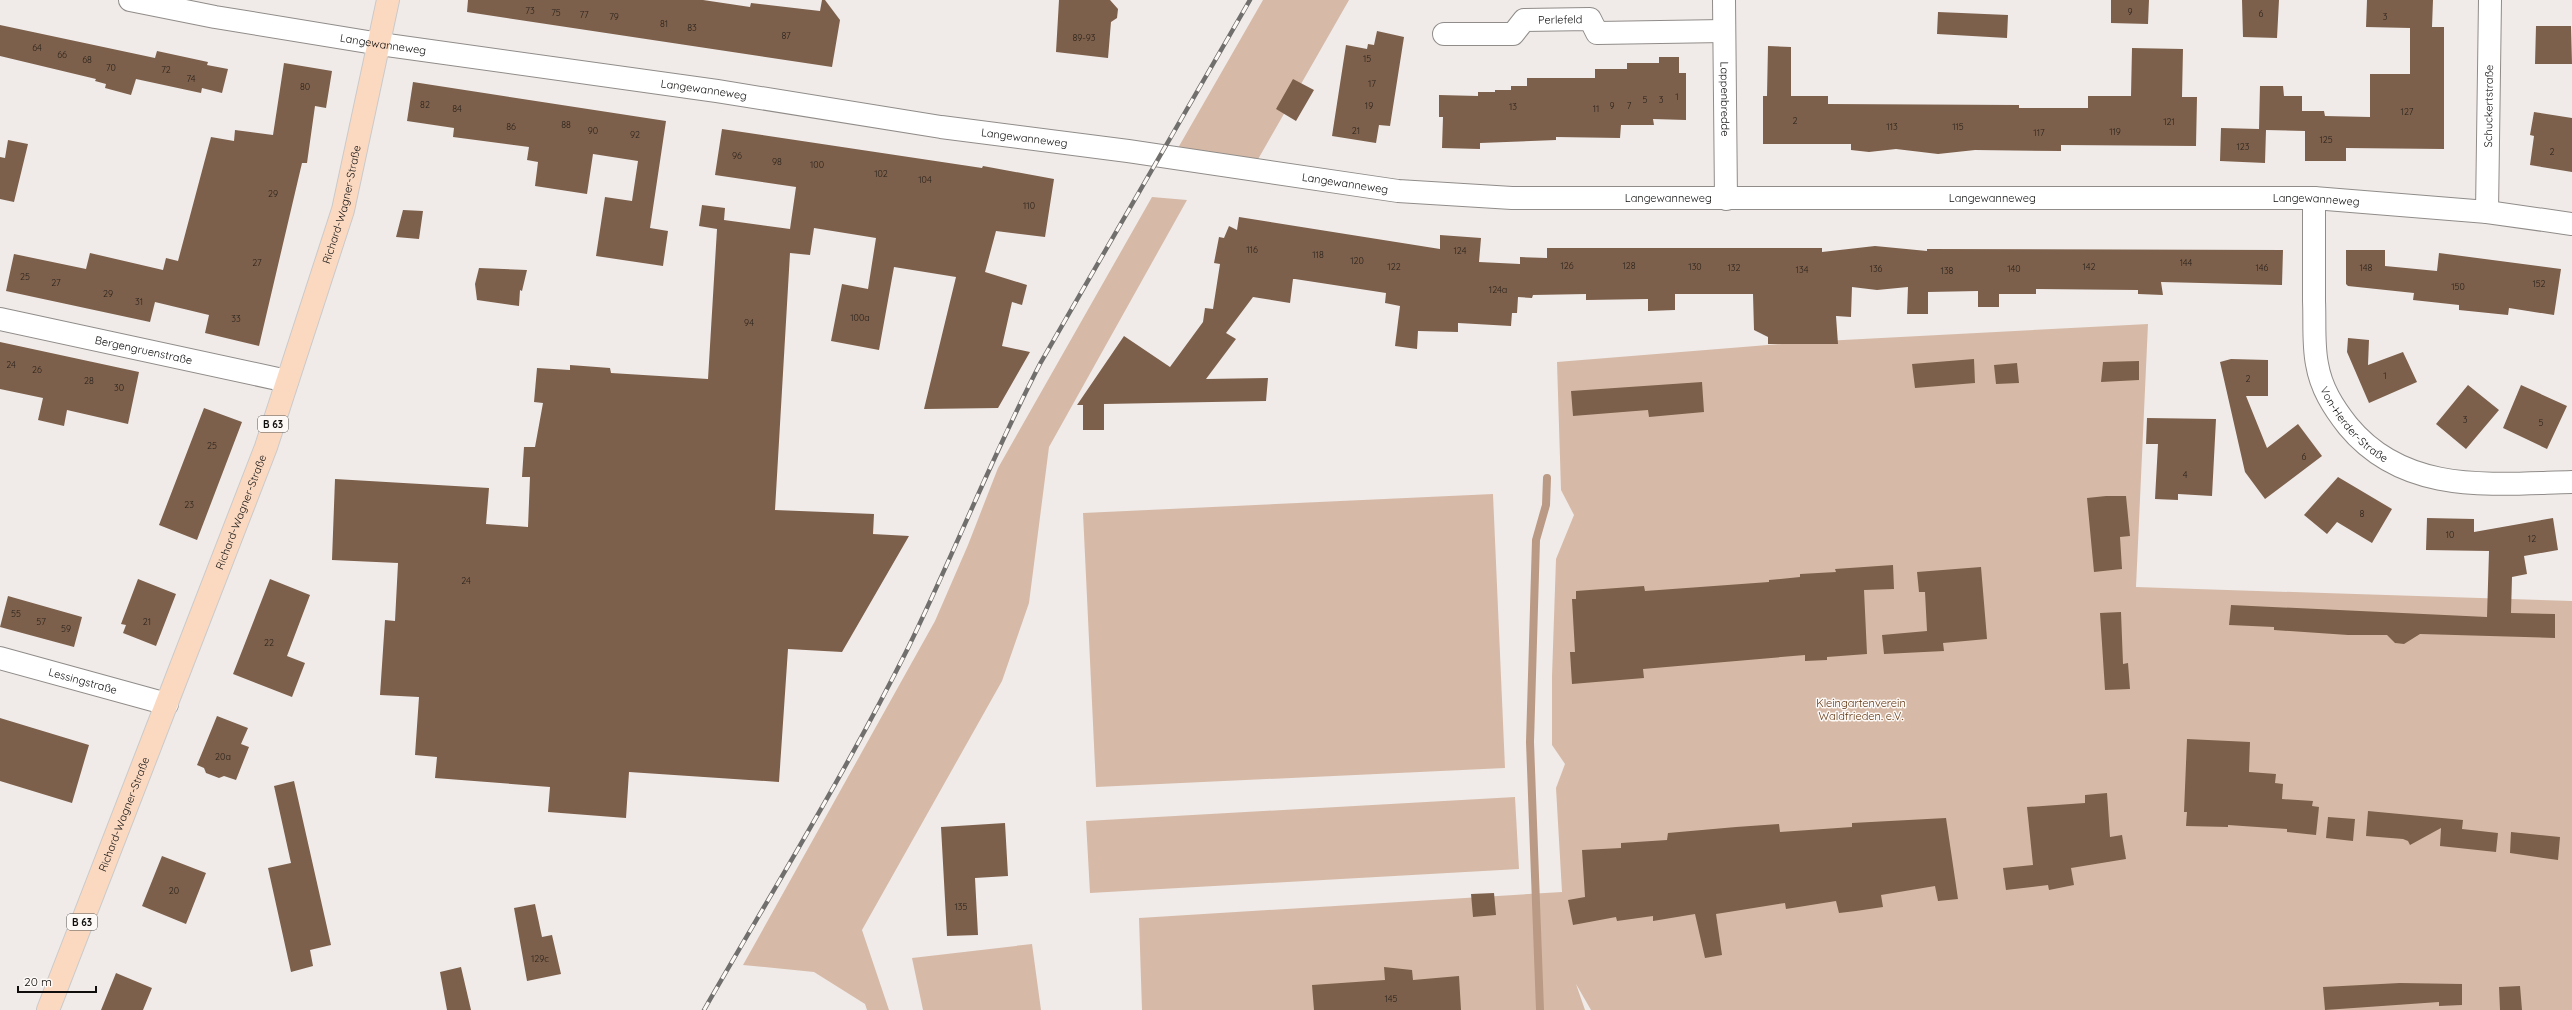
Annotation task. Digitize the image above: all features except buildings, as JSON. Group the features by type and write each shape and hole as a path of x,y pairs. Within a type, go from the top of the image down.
{"main road":[{"name":"Richard-Wagner-Straße","path":"48,1010 266,447 343,210 380,44 388,0"}],"street":[{"name":"Langewanneweg","path":"130,0 215,18 380,44 717,91 941,127 1128,151 1398,190 1512,198 2314,198 2487,212 2572,224"},
{"name":"Lappenbredde","path":"1724,0 1726,199"},
{"name":"Schuckertstraße","path":"2487,212 2490,0"},
{"name":"Perlefeld","path":"1444,34 1513,34 1524,20 1590,19 1597,33 1724,31"},
{"name":"Von-Herder-Straße","path":"2314,198 2316,364 2327,395 2338,413 2362,442 2398,467 2452,481 2491,484 2572,482"},
{"name":"Bergengruenstraße","path":"0,319 287,381"},
{"name":"Lessingstraße","path":"0,658 166,704"}],"green space":[{"path":"1263,0 1349,0 1257,161 1178,148"},
{"path":"1152,197 1187,200 1049,447 1029,603 1002,681 862,930 889,1010 867,1010 865,1004 814,972 743,965 935,621 968,545 998,468"},
{"name":"Kleingartenverein Waldfrieden. e.V.","path":"2148,324 2136,587 2572,601 2572,1010 1591,1010 1576,984 1585,1010 1142,1010 1139,918 1562,892 1556,788 1565,764 1552,745 1552,676 1556,559 1574,515 1561,490 1557,362 1805,342"},
{"path":"1493,494 1505,768 1096,787 1083,513"},
{"path":"1515,797 1519,869 1090,893 1086,821"},
{"path":"1032,944 1041,1010 923,1010 912,958"}],"waterway":[{"path":"1540,1010 1530,742 1536,540 1546,505 1547,478"}],"railway":[{"path":"704,1010 860,740 908,648 1006,433 1041,362 1250,0"}]}
